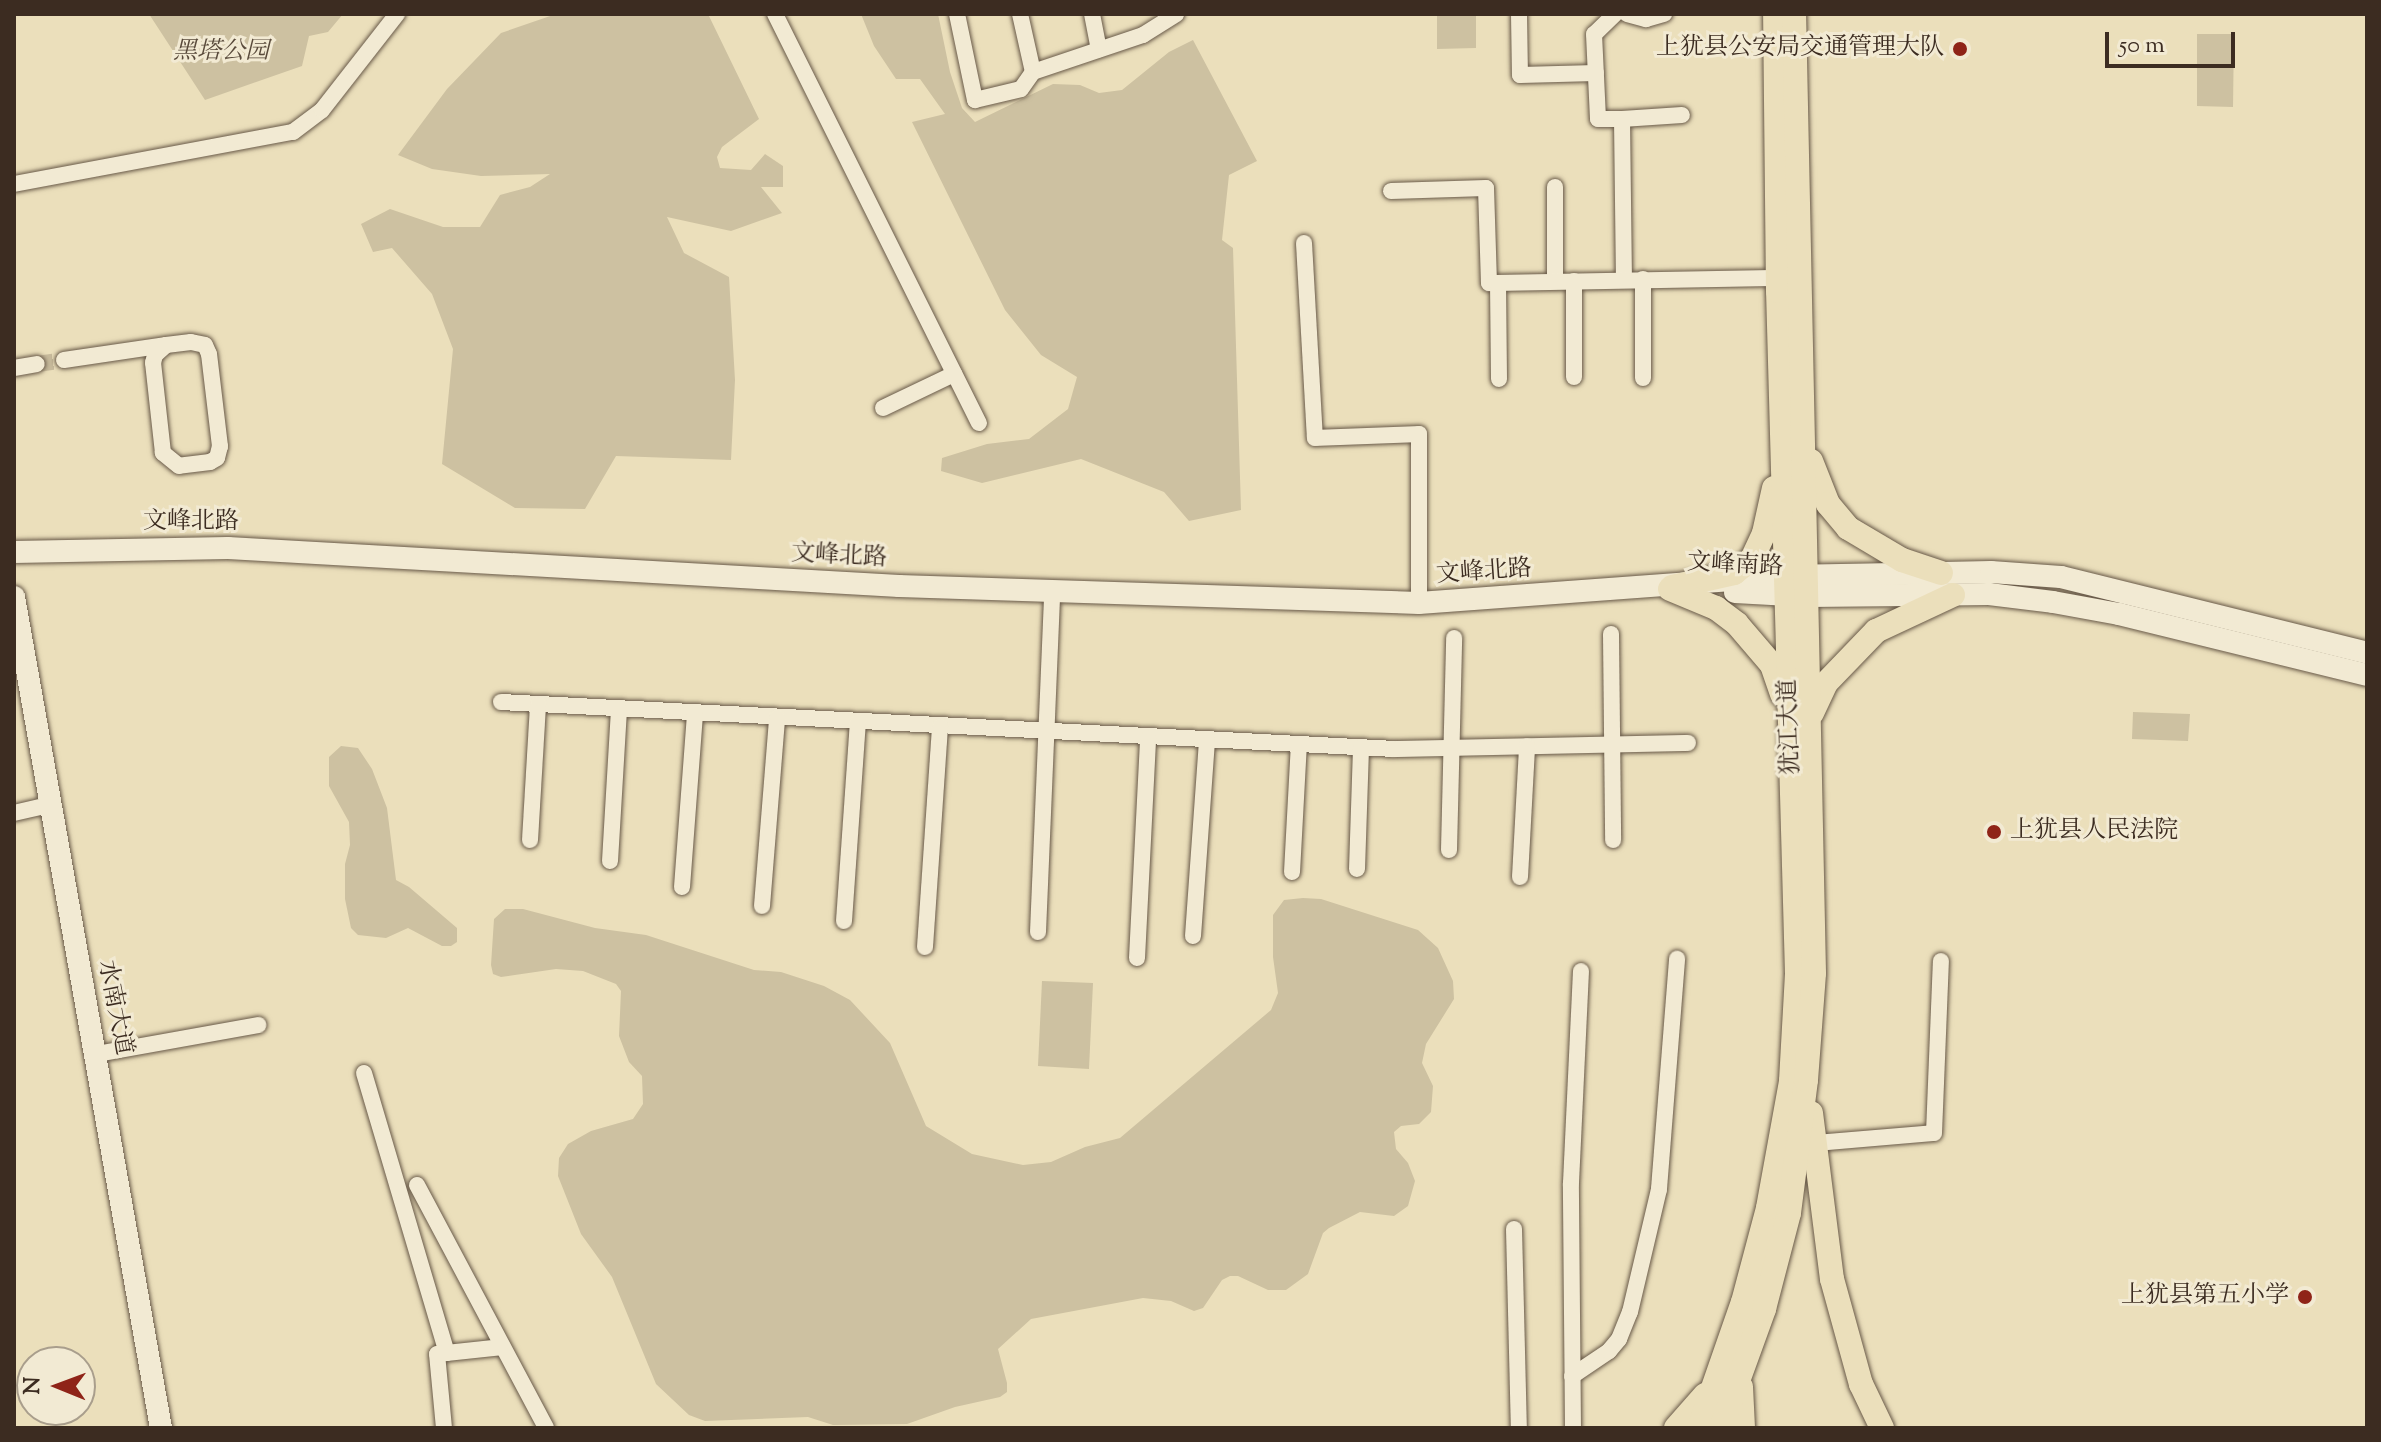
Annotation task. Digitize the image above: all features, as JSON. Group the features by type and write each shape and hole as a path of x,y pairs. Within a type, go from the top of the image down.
{"main road":[{"name":"犹江大道","path":"1775,14 1778,278 1793,437"},
{"name":"犹江大道","path":"1721,1428 1764,1309 1789,1213 1806,1080 1814,973 1800,718 1793,437 1794,14"},
{"path":"1793,437 1828,504 1848,528 1902,560 1941,573"},
{"path":"1668,588 1734,573 1752,559 1793,437"},
{"name":"文峰北路","path":"14,552 228,548 577,570 1419,603 1668,588"},
{"name":"文峰南路","path":"1797,586 1941,573 2061,577 2367,653"},
{"name":"文峰南路","path":"1668,588 1797,586 1953,595 1989,594 2106,612 2367,675"},
{"path":"1668,588 1716,608 1737,624 1772,665 1800,718 1826,683 1876,631 1953,595"},
{"name":"水南大道","path":"14,597 161,1428"},
{"name":"犹江大道","path":"1699,1428 1743,1302 1768,1208 1791,1081 1797,974 1800,718"},
{"path":"1806,1080 1832,1279 1861,1384 1882,1428"},
{"path":"1741,1372 1743,1428"},
{"path":"1676,1428 1714,1384"}],"street":[{"path":"14,184 293,132 322,110 397,14"},
{"path":"775,14 979,423"},
{"path":"957,14 975,100 1021,89 1033,72 1143,35 1156,20 1176,14"},
{"path":"1020,14 1033,72"},
{"path":"1092,14 1099,49"},
{"path":"1519,14 1520,75 1596,73"},
{"path":"1615,14 1594,34 1598,119 1682,115"},
{"path":"1627,14 1646,19 1664,14"},
{"path":"1622,119 1624,280"},
{"path":"1555,187 1555,281"},
{"path":"1391,191 1486,188 1489,283 1778,278"},
{"path":"1304,243 1315,438 1419,434 1419,603"},
{"path":"1643,279 1643,378"},
{"path":"1574,281 1574,377"},
{"path":"1498,283 1499,379"},
{"path":"64,360 166,345 199,342 209,354 220,446 219,453 210,462 179,466 163,453 153,363 155,355 166,345"},
{"path":"14,368 37,364"},
{"path":"883,408 954,374"},
{"path":"1038,932 1049,733 1052,591"},
{"path":"1611,634 1613,840"},
{"path":"1449,850 1454,747 1454,638"},
{"path":"501,702 1361,747 1688,743"},
{"path":"530,840 538,704"},
{"path":"610,861 619,709"},
{"path":"682,887 695,713"},
{"path":"762,906 777,718"},
{"path":"844,921 858,722"},
{"path":"925,947 940,727"},
{"path":"1137,958 1148,738"},
{"path":"1193,936 1207,740"},
{"path":"1292,872 1299,744"},
{"path":"1520,877 1527,746"},
{"path":"1357,869 1361,747"},
{"path":"14,813 49,805"},
{"path":"1572,1376 1609,1351 1619,1339 1630,1312 1659,1189 1677,959"},
{"path":"1815,1143 1934,1133 1941,961"},
{"path":"1573,1428 1571,1183 1581,971"},
{"path":"97,1054 258,1025"},
{"path":"364,1073 447,1353"},
{"path":"417,1185 546,1428"},
{"path":"1514,1229 1519,1428"},
{"path":"444,1428 437,1354 503,1347"}],"green space":[{"name":"黑塔公园","path":"149,14 343,14 328,32 309,36 302,66 205,100"},
{"path":"556,14 708,14 759,119 722,147 717,157 720,168 751,170 765,154 783,166 783,187 761,187 782,213 731,231 667,217 684,253 729,277 735,380 731,460 616,456 585,509 515,508 442,464 453,349 432,294 392,248 373,252 361,224 390,209 443,227 480,227 500,195 530,187 550,174 481,176 432,169 398,155 447,89 501,33"},
{"path":"861,14 938,14 950,72 962,108 975,122 1053,84 1080,85 1099,93 1122,90 1169,52 1193,40 1257,161 1229,175 1222,240 1233,248 1241,510 1189,521 1164,492 1081,459 982,483 941,471 942,458 987,444 1029,439 1068,409 1077,377 1041,355 1005,310 912,122 945,114 920,79 896,79 874,46"},
{"path":"1437,14 1476,14 1476,48 1437,49"},
{"path":"2197,34 2234,34 2233,107 2197,106"},
{"path":"2133,712 2190,714 2188,741 2132,739"},
{"path":"341,746 358,748 372,769 387,808 396,880 409,887 457,928 457,942 451,946 442,946 408,928 386,938 358,935 351,928 345,899 349,822 329,786 329,757"},
{"path":"1321,899 1418,930 1438,948 1453,981 1454,999 1426,1044 1422,1063 1433,1086 1431,1112 1419,1124 1401,1126 1394,1132 1396,1149 1408,1163 1415,1181 1408,1206 1394,1216 1360,1212 1329,1228 1323,1233 1308,1274 1286,1290 1268,1290 1238,1276 1230,1276 1222,1280 1203,1308 1194,1311 1171,1301 1143,1298 1031,1319 998,1349 1007,1392 1000,1397 955,1407 907,1424 833,1425 808,1417 705,1421 689,1415 656,1384 612,1277 581,1234 558,1176 559,1158 568,1144 591,1131 633,1119 643,1104 642,1076 629,1062 619,1036 621,991 616,984 583,971 556,969 501,977 493,974 491,965 494,919 505,909 523,909 595,928 646,935 754,970 781,972 824,986 850,1000 890,1043 926,1126 972,1154 1023,1165 1051,1162 1085,1147 1120,1138 1271,1010 1278,993 1273,957 1273,915 1284,900"},
{"path":"1042,981 1093,983 1089,1069 1038,1066"}],"tunnel":[{"path":"37,364 64,360"}],"place":[{"name":"上犹县公安局交通管理大队","path":"1960,49"},
{"name":"上犹县人民法院","path":"1994,832"},
{"name":"上犹县第五小学","path":"2305,1297"}]}
